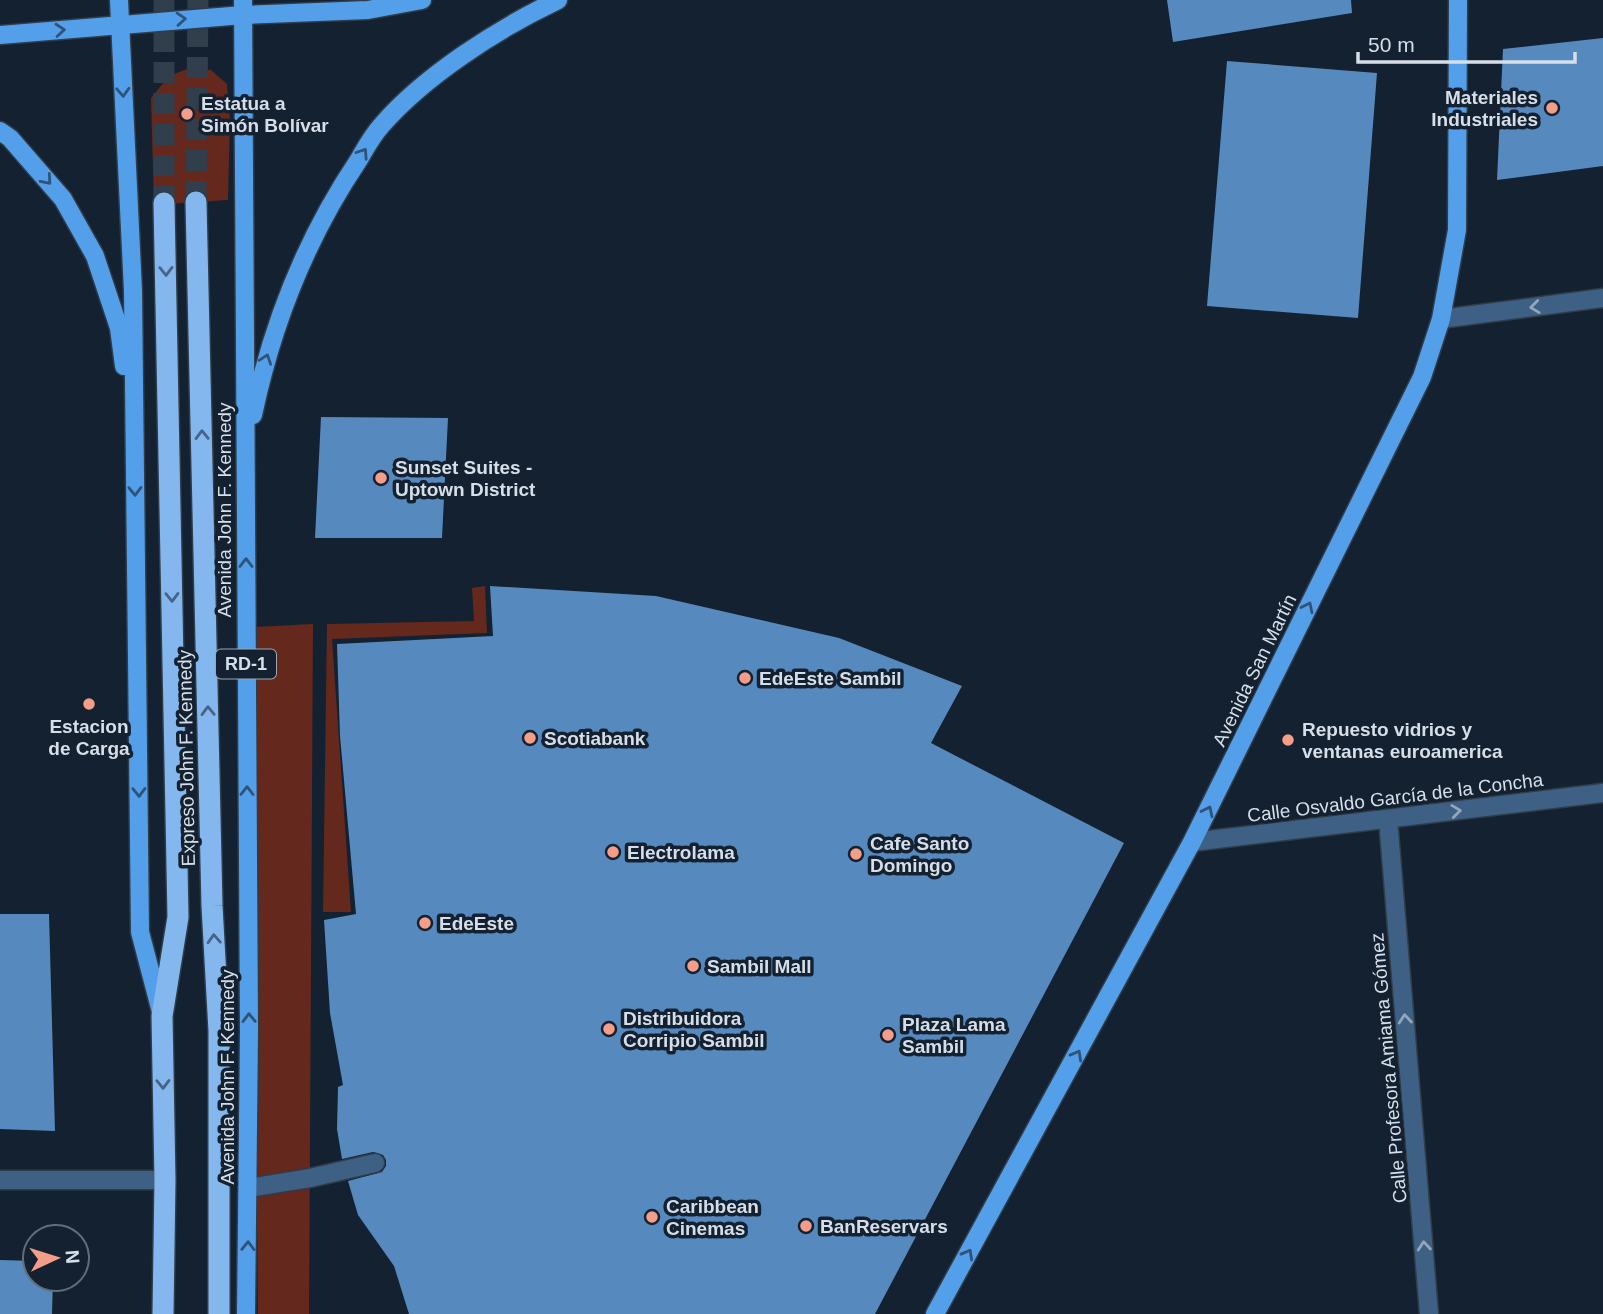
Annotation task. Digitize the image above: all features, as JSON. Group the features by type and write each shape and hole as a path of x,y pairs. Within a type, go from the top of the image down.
{"highway":[{"name":"Expreso John F. Kennedy","path":"197,202 212,906 219,1031 219,1314"},
{"name":"Expreso John F. Kennedy","path":"163,1314 162,1016 177,917 164,203"}],"main road":[{"path":"119,0 133,291 141,932 162,1016"},
{"path":"0,35 119,24 243,7 368,10 422,0"},
{"path":"245,449 262,370 312,239 346,178 381,126 417,92 476,47 558,0"},
{"name":"Avenida San Martín","path":"935,1314 1192,842 1422,377 1441,319 1457,230 1461,5"},
{"name":"Avenida John F. Kennedy","path":"243,7 249,1188 246,1314"},
{"path":"0,131 10,138 63,199 95,256 120,328 134,452"}],"street":[{"path":"1441,319 1603,298"},
{"name":"Calle Osvaldo García de la Concha","path":"1192,842 1603,793"},
{"name":"Calle Profesora Amiama Gómez","path":"1388,819 1429,1314"},
{"path":"249,1188 375,1163"},
{"path":"0,1180 164,1180"}],"shaded area":[{"path":"187,69 211,70 227,84 230,119 228,200 154,205 151,98 169,76"},
{"path":"485,586 487,633 332,639 351,912 323,912 327,624 474,621 472,588"},
{"path":"313,624 309,1314 258,1314 252,627"}],"building":[{"path":"1167,0 1351,0 1352,13 1173,42"},
{"name":"Materiales Industriales","path":"1603,38 1603,166 1497,180 1503,49"},
{"path":"1227,61 1377,73 1358,318 1207,306"},
{"name":"Sunset Suites - Uptown District","path":"321,417 448,418 442,538 315,538"},
{"name":"Sambil Mall","path":"490,586 656,596 839,638 962,686 931,743 1124,843 875,1314 409,1314 394,1266 358,1215 348,1181 382,1172 386,1160 383,1155 373,1152 342,1159 337,1129 338,1087 343,1085 330,1013 324,920 356,914 340,736 337,644 493,636"},
{"path":"0,914 49,914 55,1131 0,1129"},
{"path":"0,1260 21,1261 21,1293 53,1293 52,1314 0,1314"}],"tunnel":[{"path":"164,0 164,203"},
{"path":"196,202 198,0"}],"place":[{"name":"Materiales Industriales","path":"1552,108"},
{"name":"Estatua a Simón Bolívar","path":"187,114"},
{"name":"Sunset Suites - Uptown District","path":"381,478"},
{"name":"EdeEste Sambil","path":"745,678"},
{"name":"Estacion de Carga","path":"89,704"},
{"name":"Scotiabank","path":"530,738"},
{"name":"Repuesto vidrios y ventanas euroamerica","path":"1288,740"},
{"name":"Electrolama","path":"613,852"},
{"name":"Cafe Santo Domingo","path":"856,854"},
{"name":"EdeEste","path":"425,923"},
{"name":"Sambil Mall","path":"693,966"},
{"name":"Distribuidora Corripio Sambil","path":"609,1029"},
{"name":"Plaza Lama Sambil","path":"888,1035"},
{"name":"Caribbean Cinemas","path":"652,1217"},
{"name":"BanReservars","path":"806,1226"}]}
